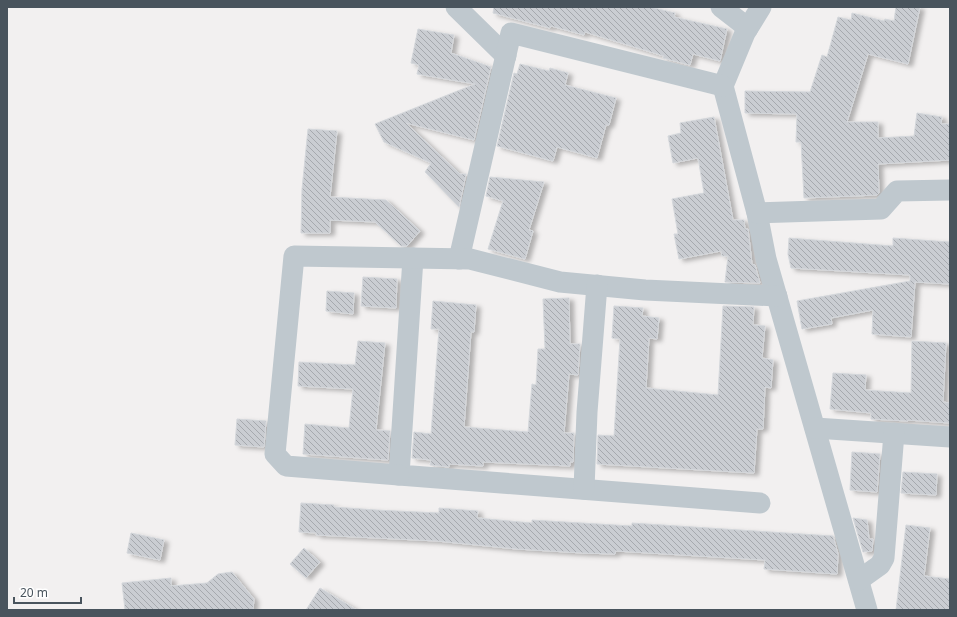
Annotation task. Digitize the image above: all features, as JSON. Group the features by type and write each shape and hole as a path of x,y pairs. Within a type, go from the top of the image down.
{"street":[{"path":"456,7 506,56"},
{"path":"721,7 748,28"},
{"path":"760,7 748,28 723,86 757,213 766,260 867,610"},
{"path":"459,259 511,33 723,86"},
{"path":"757,213 881,209 897,191 950,190"},
{"path":"760,503 286,466 275,454 294,256 470,259 560,282 646,290 777,296"},
{"path":"399,475 413,258"},
{"path":"584,489 587,412 597,285"},
{"path":"815,428 950,437"},
{"path":"859,580 880,565 884,558 894,433"}],"building":[{"path":"494,7 650,7 675,13 674,17 727,29 720,61 693,54 690,65 663,58 664,56 585,32 584,35 551,26 550,28 493,13"},
{"path":"896,7 920,7 908,64 868,54 847,122 878,122 878,138 914,136 917,113 942,117 941,124 950,124 950,160 878,164 879,193 877,195 804,198 801,142 796,142 797,114 745,113 745,91 810,92 822,55 827,57 838,17 851,20 852,13 884,21 885,19 894,21"},
{"path":"418,29 454,35 451,53 491,67 474,140 406,123 460,174 466,174 459,207 425,172 431,163 384,142 375,124 475,84 417,74 419,65 411,63"},
{"path":"520,64 549,71 550,68 568,73 565,85 616,98 609,125 606,125 597,158 557,147 553,161 497,146 514,73 517,74"},
{"path":"714,117 733,220 744,220 745,229 748,229 752,264 755,265 760,283 725,282 728,256 722,256 721,251 679,259 674,234 678,234 672,199 704,193 698,158 673,163 668,136 681,133 680,123"},
{"path":"308,129 337,131 330,197 386,200 420,231 407,246 401,246 375,222 330,220 330,233 301,233 302,189"},
{"path":"490,177 544,182 529,230 533,231 525,259 488,249 503,201 486,196"},
{"path":"789,238 893,246 893,238 950,242 950,284 915,282 911,337 872,334 873,310 831,318 832,324 802,329 797,301 910,281 910,275 791,268 788,254"},
{"path":"363,277 397,279 396,308 361,306"},
{"path":"327,291 354,293 353,314 326,311"},
{"path":"569,298 570,344 580,344 578,375 569,374 564,433 574,433 573,462 570,462 570,466 483,462 483,466 449,464 449,467 430,465 431,460 412,458 414,432 431,434 439,329 431,329 433,301 476,305 474,332 471,332 464,427 528,432 532,384 536,385 538,349 545,349 543,299"},
{"path":"614,306 643,308 642,316 659,318 657,339 649,338 646,388 718,395 723,306 754,307 753,325 765,326 762,358 773,360 771,388 765,387 763,429 757,429 754,473 597,464 598,435 614,436 620,339 612,338"},
{"path":"358,341 385,343 376,430 390,431 388,460 303,454 305,424 349,428 353,389 298,386 299,362 355,365"},
{"path":"912,341 946,343 943,402 950,403 950,423 871,419 871,413 830,409 833,373 866,375 865,390 911,393"},
{"path":"237,419 266,421 264,447 235,445"},
{"path":"852,452 880,454 877,492 850,490"},
{"path":"903,472 937,474 936,495 901,493"},
{"path":"301,503 334,505 334,507 439,513 439,508 478,511 477,518 532,523 532,520 632,526 632,523 833,536 838,554 837,574 764,569 765,560 616,551 615,554 583,553 517,549 437,541 316,535 317,533 299,532"},
{"path":"853,518 867,520 869,539 873,539 872,551 863,552"},
{"path":"906,525 930,528 924,576 950,579 950,610 896,610"},
{"path":"131,533 164,540 160,560 127,553"},
{"path":"304,548 320,562 306,578 290,564"},
{"path":"232,572 254,599 253,610 125,610 122,583 171,578 171,586 207,583 218,574"},
{"path":"320,588 357,610 306,610"}]}
